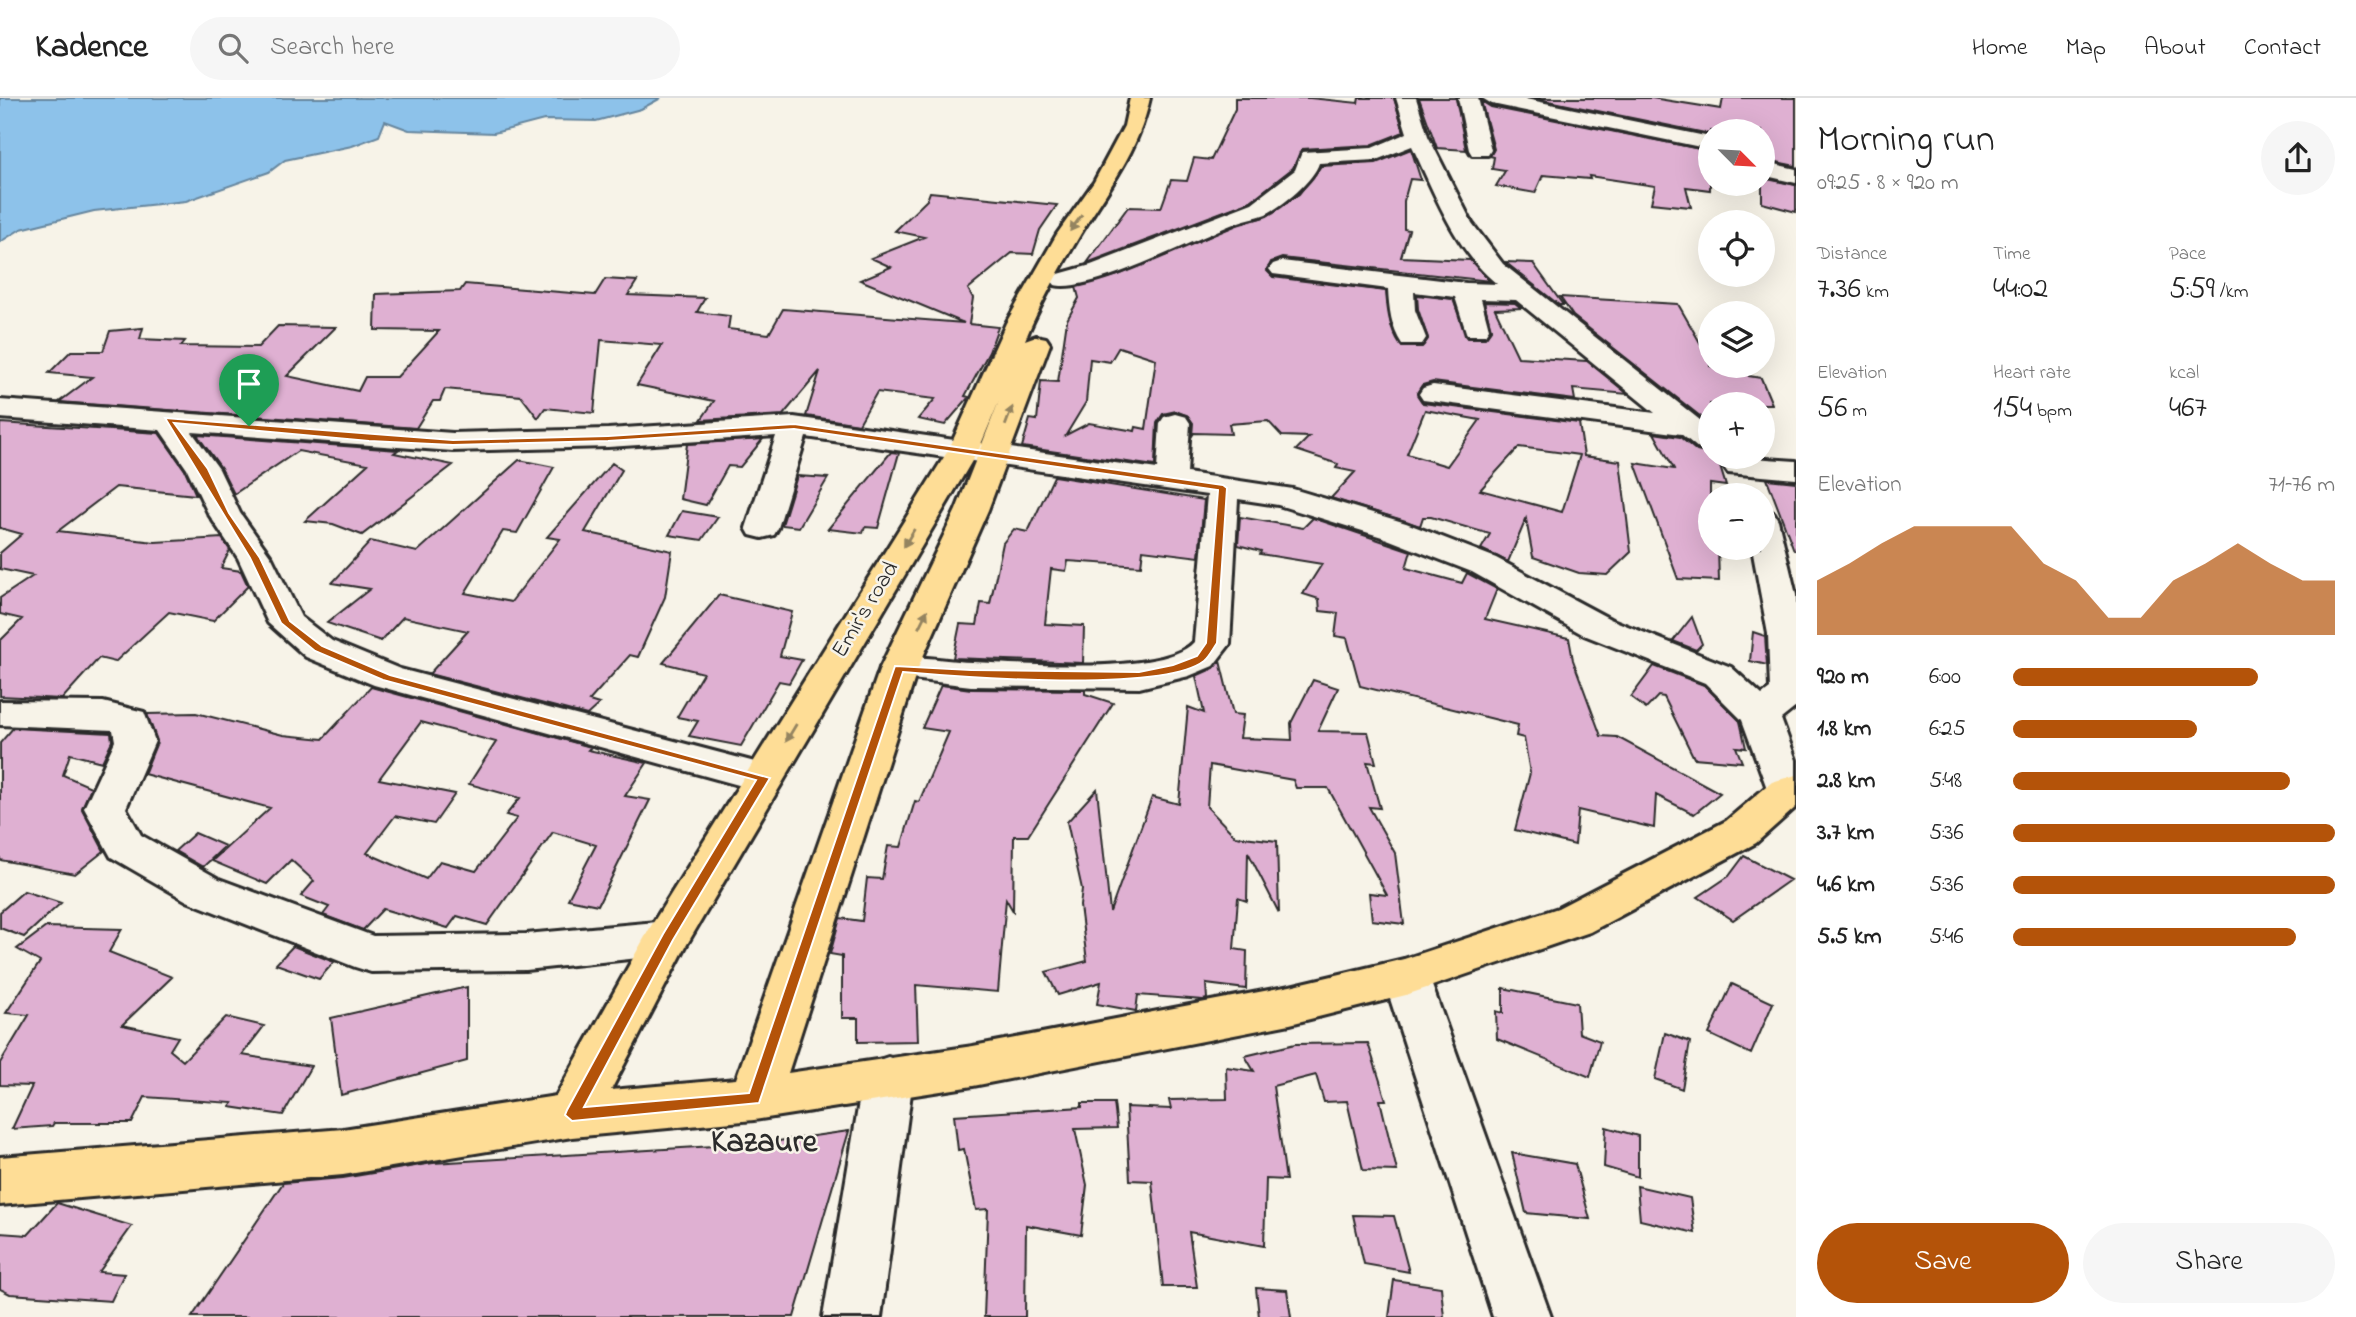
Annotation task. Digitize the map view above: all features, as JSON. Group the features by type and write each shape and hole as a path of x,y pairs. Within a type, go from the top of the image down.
{"main road":[{"name":"Emir's road","path":"754,1099 899,668 942,578 1019,323 1069,234 1105,183 1133,126 1140,98"},
{"name":"Emir's road","path":"572,1115 667,937 764,778 979,453 1065,280 1124,186 1151,127 1157,98"},
{"path":"0,1181 343,1152 572,1115 754,1099 973,1066 1276,1008 1406,977 1574,920 1741,832 1792,791"}],"street":[{"path":"1406,98 1418,136 1461,224 1494,268 1647,390 1698,435"},
{"path":"1468,98 1480,150"},
{"path":"1493,98 1698,141"},
{"path":"1065,280 1100,270 1260,208 1306,173 1310,157 1365,156 1418,136"},
{"path":"1775,154 1796,157"},
{"path":"1775,171 1796,176"},
{"path":"1283,269 1466,291 1521,292"},
{"path":"1400,283 1402,310 1412,338"},
{"path":"1466,291 1476,329"},
{"path":"1433,394 1698,435"},
{"path":"0,409 168,419 369,438 453,442 608,438 794,426 1282,496 1331,509 1484,565 1597,627 1718,675 1760,715 1792,791"},
{"path":"168,419 203,469 224,513 255,558 286,623 318,649 387,677 764,778"},
{"path":"1169,480 1174,464 1175,423"},
{"path":"762,528 794,426"},
{"path":"1775,467 1796,470"},
{"path":"899,668 971,674 1139,676 1176,668 1200,658 1212,643 1223,488"},
{"path":"1760,715 1789,693 1796,675 1785,611 1772,560"},
{"path":"0,713 103,715 130,722 135,741 105,808 126,846 203,890 371,954 526,951 667,937"},
{"path":"1406,977 1522,1317"},
{"path":"852,1317 888,1078"}],"water":[{"path":"0,98 661,98 641,109 596,121 544,120 494,133 409,130 385,121 379,136 352,146 285,160 269,172 186,201 94,211 21,229 0,242"}],"building":[{"path":"1235,98 1310,98 1358,103 1359,98 1394,98 1404,132 1371,145 1302,149 1293,168 1251,201 1087,263 1128,207 1161,208 1171,180 1187,181 1194,158 1211,160 1235,109"},
{"path":"1419,98 1456,98 1466,150 1437,148"},
{"path":"1534,98 1652,98 1721,109 1723,98 1796,98 1796,166 1775,162 1775,119 1698,119 1698,132"},
{"path":"1481,101 1491,107 1698,149 1698,188 1686,187 1691,207 1651,203 1655,186 1589,176 1590,179 1543,175 1535,193 1496,186 1505,171 1492,169 1494,157 1490,156 1494,149"},
{"path":"1411,149 1421,180 1410,179 1404,201 1404,229 1409,230 1401,257 1470,260 1490,281 1282,258 1271,262 1267,271 1273,277 1386,291 1391,325 1402,347 1422,347 1428,339 1418,309 1417,295 1453,299 1467,338 1485,338 1491,330 1484,302 1515,303 1521,308 1495,309 1518,357 1587,361 1628,394 1573,389 1575,400 1433,382 1422,385 1417,393 1423,403 1579,423 1584,456 1620,461 1631,552 1607,575 1579,573 1533,557 1526,519 1508,562 1481,549 1490,534 1431,517 1423,517 1420,526 1331,498 1355,472 1336,468 1338,464 1296,450 1309,437 1282,436 1268,421 1229,424 1231,434 1194,433 1192,436 1193,423 1188,416 1176,411 1163,414 1157,423 1155,466 1022,447 1030,419 1037,420 1041,381 1058,382 1067,320 1079,298 1076,287 1118,275 1237,225 1267,216 1299,194 1321,166 1376,163","holes":["1119,347 1156,359 1146,429 1136,427 1135,431 1089,423 1066,435 1086,402 1090,359 1110,362","1425,410 1480,420 1447,466 1407,454","1519,447 1580,455 1562,512 1480,490"]},
{"path":"1775,181 1796,185 1796,212 1762,203 1762,196 1775,196"},
{"path":"930,192 1057,205 1040,230 1033,254 1012,253 968,289 973,298 969,324 998,327 989,352 965,396 969,397 945,425 918,419 935,399 877,392 859,424 806,416 820,371 783,415 701,420 714,401 637,385 662,345 601,340 594,413 545,408 538,418 521,396 445,389 440,401 433,401 416,428 59,402 92,377 49,373 71,351 103,351 110,331 143,328 140,339 185,341 181,346 258,347 278,326 336,327 287,376 358,391 365,377 397,377 439,331 375,330 376,294 460,291 465,284 595,295 605,279 637,281 628,295 705,298 697,312 730,316 728,329 769,334 783,309 964,323 860,280 891,267 871,258 924,237 895,231 927,200"},
{"path":"1505,262 1533,263 1563,305 1559,305"},
{"path":"1560,297 1678,304 1698,339 1698,378 1761,378 1767,392 1698,392 1698,415 1573,316"},
{"path":"0,423 159,433 185,470 196,495 116,487 58,531 155,542 222,538 230,550 221,568 241,571 248,586 213,621 169,612 115,662 99,658 62,699 0,696 0,641 22,619 0,614 0,598 33,576 0,569 0,553 22,534 0,528"},
{"path":"1654,433 1680,437 1698,451 1698,469 1721,469 1725,483 1698,483 1698,560 1718,560 1719,581 1678,579 1635,463 1674,469"},
{"path":"197,435 398,450 394,453 453,465 362,535 333,524 305,521 368,464 298,451 234,494 221,468"},
{"path":"763,439 740,467 728,466 706,505 680,499 687,444"},
{"path":"891,452 899,453 878,528 865,527 863,533 828,529"},
{"path":"519,460 554,467 517,533 503,531 465,593 511,602 560,539 547,537 612,463 622,470 585,532 672,551 665,597 638,657 630,655 589,701 599,704 587,715 429,674 468,631 403,617 381,641 327,623 370,589 332,583 371,541 417,552"},
{"path":"797,476 828,478 799,527 782,525"},
{"path":"1054,476 1204,500 1199,557 1143,550 1141,566 1068,561 1066,571 1051,569 1045,624 1084,626 1083,663 953,658 960,624 977,625 981,603 990,604 1003,543 1014,529 1028,532"},
{"path":"1767,479 1796,482 1796,550 1775,500 1775,483 1769,483"},
{"path":"682,511 718,517 702,540 669,535"},
{"path":"1240,517 1303,528 1313,518 1411,551 1406,568 1462,583 1467,573 1497,589 1485,619 1569,638 1573,660 1601,736 1617,737 1720,793 1694,814 1656,795 1654,828 1578,810 1575,845 1515,830 1530,773 1524,738 1516,736 1518,725 1360,686 1347,638 1335,636 1338,613 1320,611 1319,599 1303,594 1322,564 1260,554 1261,551 1238,545"},
{"path":"719,595 792,612 780,656 802,660 789,683 779,681 741,746 689,736 698,721 677,717 703,673 663,663"},
{"path":"1692,617 1702,644 1696,650 1673,641"},
{"path":"1753,632 1765,636 1767,665 1750,661"},
{"path":"1220,661 1233,714 1243,715 1240,738 1292,740 1291,723 1313,680 1338,688 1318,731 1368,732 1376,763 1367,762 1380,808 1369,807 1395,853 1404,924 1372,920 1369,893 1387,895 1328,788 1296,788 1293,780 1210,765 1207,807 1235,836 1277,841 1279,913 1248,852 1247,901 1238,898 1234,949 1247,951 1246,989 1206,984 1207,999 1203,1000 1138,995 1136,1011 1097,1004 1101,982 1058,995 1046,972 1087,961 1080,906 1082,889 1067,822 1097,789 1110,912 1152,797 1179,804 1188,707 1204,713 1196,676 1214,668"},
{"path":"1654,666 1704,685 1740,721 1746,748 1736,747 1742,762 1694,758 1664,697 1658,696 1646,709 1631,697"},
{"path":"941,685 971,689 1085,690 1085,694 1113,703 1028,836 1014,836 1013,911 1006,899 998,992 916,985 918,1041 858,1042 858,1018 842,1018 842,956 830,954 840,918 862,921 867,878 882,879 888,846 901,847 915,801 919,802 949,732 922,728"},
{"path":"371,687 591,747 588,750 647,763 625,796 650,800 598,905 568,899 596,845 553,832 487,925 457,916 448,928 383,909 363,930 323,915 329,907 301,896 314,881 291,860 267,884 212,861 270,808 144,774 157,742 147,714 196,713 283,735 323,739","holes":["421,722 496,742 469,784 520,798 506,815 517,818 476,871 440,861 426,879 367,853 395,816 434,824 455,794 379,779"]},
{"path":"13,728 111,733 112,741 102,762 70,754 63,775 91,787 82,809 104,851 75,874 0,860 0,743"},
{"path":"195,833 225,846 203,867 175,851"},
{"path":"1744,856 1790,880 1733,920 1698,897 1729,876"},
{"path":"24,891 61,903 24,937 0,928 0,912"},
{"path":"46,927 122,929 109,952 172,977 122,1025 178,1037 170,1050 183,1061 226,1017 264,1026 242,1055 311,1066 283,1115 230,1107 233,1103 145,1097 132,1123 54,1123 52,1126 12,1129 32,1086 0,1085 0,1063 29,1015 6,1013 40,962 17,949"},
{"path":"293,946 334,962 319,979 276,964"},
{"path":"1732,984 1773,1003 1751,1054 1709,1034"},
{"path":"467,987 467,1061 341,1095 331,1018"},
{"path":"1503,988 1577,1003 1579,1033 1600,1041 1590,1077 1497,1039 1496,1011 1503,1013"},
{"path":"1665,1033 1690,1042 1682,1089 1655,1079"},
{"path":"1368,1043 1386,1100 1380,1100 1397,1171 1363,1170 1347,1101 1324,1102 1316,1075 1273,1086 1286,1180 1266,1179 1264,1246 1189,1232 1197,1287 1163,1287 1152,1181 1130,1180 1126,1107 1171,1109 1169,1100 1227,1099 1226,1067 1254,1071 1245,1056 1295,1044"},
{"path":"1082,1103 1114,1103 1117,1128 1075,1129 1087,1185 1081,1235 1026,1225 1025,1317 984,1317 988,1209 976,1210 964,1149 958,1150 954,1115 1082,1107"},
{"path":"1606,1127 1638,1136 1638,1177 1604,1167"},
{"path":"849,1131 794,1317 192,1317 283,1183 343,1178 433,1163 764,1143"},
{"path":"1512,1153 1575,1164 1590,1219 1526,1213"},
{"path":"1637,1186 1690,1198 1695,1233 1640,1220"},
{"path":"57,1203 132,1226 99,1272 124,1274 111,1301 10,1294 0,1289 0,1233 28,1235"},
{"path":"1353,1215 1394,1216 1409,1272 1364,1264"},
{"path":"1394,1280 1441,1287 1444,1317 1389,1317"},
{"path":"1256,1288 1287,1290 1291,1317 1259,1317"}],"district":[{"name":"Kazaure","path":"764,1143"}],"route":[{"path":"168,419 249,426 369,438 453,442 608,438 794,426 1223,488 1212,643 1200,658 1176,668 1139,676 971,674 899,668 754,1099 572,1115 667,937 764,778 387,677 318,649 286,623 255,558 224,513 203,469 168,419"}]}
